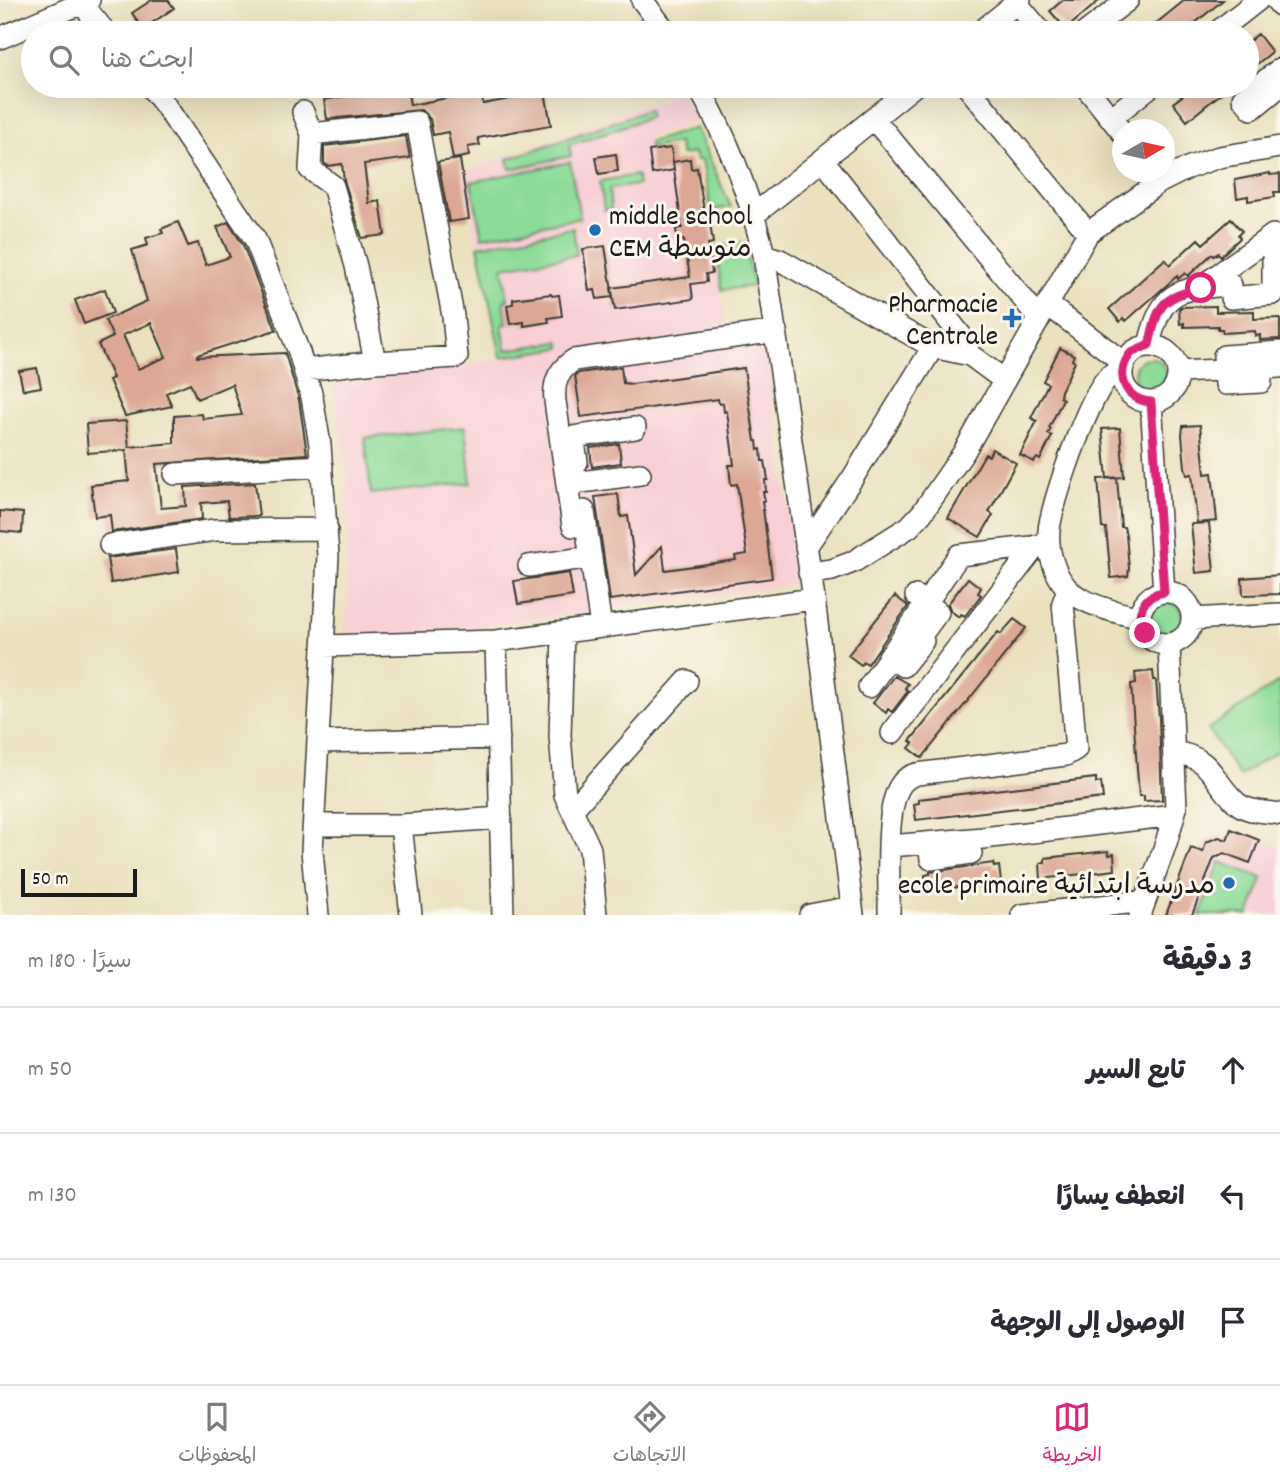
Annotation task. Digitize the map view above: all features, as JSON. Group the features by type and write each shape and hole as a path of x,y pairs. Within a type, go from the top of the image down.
{"street":[{"path":"642,0 658,21"},
{"path":"1101,21 1128,0"},
{"path":"1120,21 1146,0"},
{"path":"1237,21 1258,0"},
{"path":"1276,0 1280,5"},
{"path":"993,21 1017,1 1033,21"},
{"path":"39,21 83,2 97,21"},
{"path":"1106,17 1110,21"},
{"path":"0,38 21,29"},
{"path":"1259,85 1280,69"},
{"path":"1243,98 1252,109 1280,86"},
{"path":"160,98 255,239 279,298 312,397 322,466 328,556 312,851 317,915"},
{"path":"705,98 755,214 764,255 814,599 852,911 810,915"},
{"path":"755,214 899,98"},
{"path":"977,98 1088,233"},
{"path":"1095,98 1112,119"},
{"path":"1122,119 1141,98"},
{"path":"303,112 312,134 310,169 333,186 356,267 375,362"},
{"path":"874,118 1043,311 1123,368 1129,393 1139,400 1151,402 1163,399 1173,391 1179,372 1168,351 1149,345 1134,350 1123,368 1102,382 1060,484 1042,545 892,733"},
{"path":"304,370 457,357 453,316 417,122 312,134"},
{"path":"1175,171 1219,157 1280,147"},
{"path":"823,160 962,337 970,355"},
{"path":"809,573 832,570 853,562 909,527 922,513 964,452 1088,233 1152,182"},
{"path":"764,255 780,260 933,347 970,355 1004,380"},
{"path":"1149,345 1160,312 1171,296 1201,288"},
{"path":"573,483 554,393 558,376 567,364 574,360 776,331"},
{"path":"806,547 852,479 933,347"},
{"path":"1270,368 1261,382 1226,384 1224,356 1280,352"},
{"path":"1179,372 1225,370"},
{"path":"1151,402 1164,592"},
{"path":"601,627 586,524 573,526 573,437 635,428"},
{"path":"175,474 322,466"},
{"path":"573,483 640,474"},
{"path":"110,545 215,530 327,529"},
{"path":"869,687 889,656 903,666 923,641 919,638 938,612 915,595 956,559 965,553 1042,545"},
{"path":"1042,545 1068,589 1083,599 1140,618"},
{"path":"529,566 591,557"},
{"path":"890,915 892,808 901,784 907,777 950,769 953,783 1022,773 1020,761 1066,755 1076,749 1063,603 1068,589"},
{"path":"1164,592 1184,599 1190,606 1192,619 1185,636 1169,644 1150,639 1143,630 1140,618 1147,600 1164,592"},
{"path":"324,646 496,641 814,599"},
{"path":"1192,619 1278,619"},
{"path":"563,632 561,736 565,795 590,849 596,915"},
{"path":"496,641 503,915"},
{"path":"1022,915 1142,908 1174,815 1176,794 1169,644"},
{"path":"572,810 687,681"},
{"path":"318,741 499,738"},
{"path":"1174,752 1188,754 1204,762 1238,805 1250,810 1280,814"},
{"path":"890,846 929,844 932,859 985,851 984,838 1042,832 1044,846 1100,839 1098,825 1174,815"},
{"path":"314,825 401,825 501,818"},
{"path":"401,825 411,915"}],"shaded area":[{"path":"665,98 684,98 698,122 647,138 649,150 671,148 673,162 690,159 691,168 697,167 705,217 709,216 716,235 712,236 727,331 764,327 797,577 792,585 346,644 347,475 332,383 501,359 462,172"},
{"name":"ecole primaire مدرسة ابتدائية","path":"1230,828 1280,847 1280,915 1165,915 1191,847 1202,851 1206,842 1218,836 1226,839"}],"green space":[{"path":"648,110 650,117 569,145 571,156 510,169 508,159"},
{"path":"696,128 731,207 711,210 702,160 696,160 694,153 681,155 678,143 650,148 649,142"},
{"path":"570,162 580,218 482,237 471,182"},
{"path":"637,175 638,185 609,189 611,209 604,210 600,181"},
{"path":"573,228 577,255 503,267 508,300 504,301 507,324 502,325 506,350 560,342 561,348 501,357 478,246"},
{"path":"743,243 754,286 722,290 715,247"},
{"path":"1150,358 1161,363 1166,374 1161,385 1150,390 1139,385 1134,374 1139,363"},
{"path":"465,427 471,483 371,494 365,438"},
{"path":"1166,602 1177,607 1182,618 1177,629 1166,634 1155,629 1150,618 1155,607"},
{"path":"1280,681 1280,749 1239,776 1208,729"},
{"path":"1220,862 1263,878 1249,915 1200,915"}],"building":[{"path":"152,0 168,0 174,8 155,21 138,21 132,13"},
{"path":"1063,0 1100,0 1075,21 1059,21 1050,11"},
{"path":"1185,0 1223,0 1198,21 1159,21"},
{"path":"1259,35 1272,52 1259,62"},
{"path":"409,98 410,105 448,98 482,98 483,104 515,98 546,98 551,125 478,138 480,145 468,147 469,156 453,159 448,132 433,135 430,119 421,110 327,119 324,100"},
{"path":"1179,98 1215,98 1187,121 1173,103"},
{"path":"406,136 410,158 364,164 369,203 380,201 385,235 362,238 344,180 342,164 328,166 324,163 324,146"},
{"path":"671,148 674,170 652,174 649,151"},
{"path":"616,154 618,171 599,174 596,157"},
{"path":"460,159 469,219 449,222 438,162"},
{"path":"690,159 691,169 697,168 705,217 709,217 713,243 708,244 712,273 706,274 707,282 691,284 693,299 615,310 611,288 690,277 684,240 678,241 676,229 682,228 673,162"},
{"path":"1270,173 1280,174 1280,192 1274,192 1275,197 1248,201 1248,196 1237,198 1235,180"},
{"path":"1231,219 1242,231 1238,235 1240,238 1221,256 1218,253 1214,256 1212,254 1188,276 1185,273 1178,279 1177,276 1126,321 1123,318 1120,322 1109,309 1165,259 1170,265 1198,239 1203,244"},
{"path":"178,222 188,246 198,243 206,265 230,257 217,227 228,222 243,245 276,330 197,357 285,353 299,400 307,454 156,464 161,508 186,506 185,487 255,483 259,516 229,517 227,501 201,503 202,519 112,532 110,515 95,517 91,485 129,481 126,450 88,453 86,424 126,421 129,447 174,443 174,416 202,414 203,419 242,415 232,384 197,399 190,383 166,393 172,406 125,416 109,380 113,378 98,344 113,337 105,320 147,301 132,250 148,245 146,238 163,233 161,229","holes":["151,323 166,357 138,369 123,335"]},
{"path":"605,246 613,297 597,299 595,290 589,291 583,249"},
{"path":"105,289 113,313 84,324 75,300"},
{"path":"559,295 562,316 548,318 549,322 524,326 524,322 510,324 507,305 513,304 513,299"},
{"path":"1216,306 1216,312 1254,311 1254,319 1280,318 1280,339 1260,340 1260,335 1256,336 1255,331 1223,333 1218,326 1184,327 1184,323 1180,324 1181,307"},
{"path":"1060,348 1074,355 1072,360 1075,362 1061,391 1060,397 1063,399 1049,428 1051,429 1048,434 1052,436 1040,460 1037,458 1034,462 1020,455 1037,421 1031,418 1048,384 1043,381"},
{"path":"621,367 623,383 632,384 744,368 755,441 758,450 761,449 762,461 765,461 768,480 765,480 766,492 763,492 765,501 762,501 772,578 610,600 595,497 618,494 621,517 628,516 636,575 662,546 665,570 736,560 735,556 747,554 737,484 731,485 729,465 734,465 727,411 724,412 723,403 719,404 718,399 581,417 575,375"},
{"path":"37,368 41,387 23,390 19,371"},
{"path":"1200,425 1205,474 1212,473 1217,521 1197,523 1192,474 1187,475 1182,435 1183,426"},
{"path":"1120,428 1124,477 1107,478 1102,429"},
{"path":"619,444 621,463 592,467 590,448"},
{"path":"992,449 1016,463 989,512 993,515 980,537 948,518 985,454 989,456"},
{"path":"1117,478 1121,527 1124,527 1126,535 1129,568 1128,576 1111,578 1106,528 1102,528 1098,479"},
{"path":"0,511 23,513 22,533 0,531"},
{"path":"1209,523 1214,571 1196,573 1191,524"},
{"path":"176,549 179,572 111,583 107,558"},
{"path":"569,573 573,596 518,604 514,581"},
{"path":"1280,575 1280,594 1243,595 1242,578"},
{"path":"968,578 981,588 978,593 981,595 965,616 961,614 959,617 951,611 948,604"},
{"path":"895,596 908,606 868,664 864,662 861,665 848,655"},
{"path":"1014,619 1026,628 922,758 909,748 913,743 910,741 998,632 1001,634"},
{"path":"1153,671 1159,718 1162,800 1144,801 1144,796 1139,796 1131,684 1136,683 1135,673"},
{"path":"894,676 908,684 905,688 908,691 892,712 888,709 886,713 873,703"},
{"path":"1096,778 1096,783 1101,782 1103,798 916,820 914,804 919,803 919,799"},
{"path":"1231,829 1259,840 1250,863 1224,853 1214,858 1192,915 1166,915 1191,848 1203,852 1206,842 1219,837 1227,840"},
{"path":"1108,851 1109,855 1114,854 1115,870 1041,879 1040,863 1045,862 1045,858"},
{"path":"993,863 994,867 999,866 1001,882 927,891 925,875 930,872"}],"place":[{"name":"middle school CEM متوسطة","path":"595,230"},
{"name":"Pharmacie Centrale","path":"1012,318"},
{"name":"ecole primaire مدرسة ابتدائية","path":"1229,883"}],"route":[{"path":"1145,633 1140,618 1142,607 1153,595 1164,592 1151,402 1143,402 1129,393 1124,386 1122,370 1126,359 1134,350 1149,345 1160,312 1171,296 1201,288"}]}
